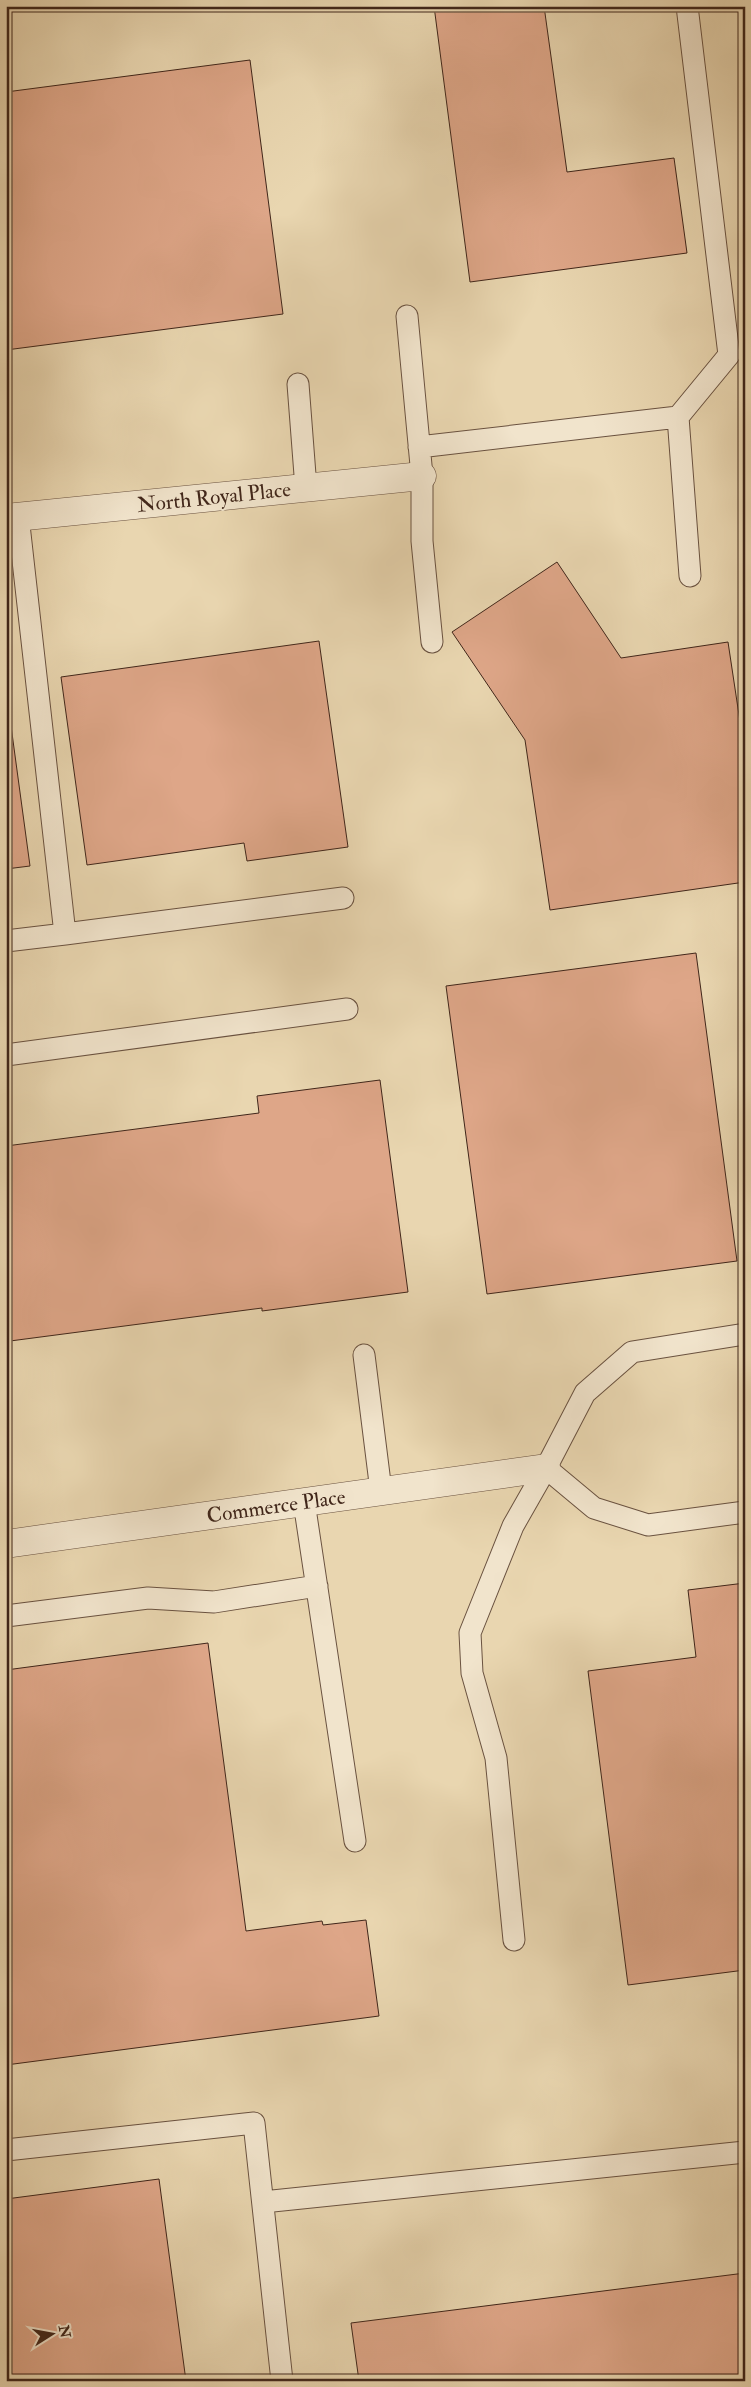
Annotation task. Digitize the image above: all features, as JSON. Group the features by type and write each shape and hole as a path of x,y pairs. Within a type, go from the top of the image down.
{"street":[{"name":"North Royal Place","path":"12,517 422,476"},
{"name":"Commerce Place","path":"6,1544 546,1468"}],"lane":[{"path":"687,6 729,355 678,417 690,576"},
{"path":"407,316 422,476 422,541 432,642"},
{"path":"298,384 306,488"},
{"path":"419,447 678,417"},
{"path":"12,517 65,934"},
{"path":"6,941 343,898"},
{"path":"6,1055 347,1009"},
{"path":"514,1940 496,1758 472,1672 470,1633 513,1526 585,1393 632,1352 745,1334"},
{"path":"364,1355 381,1491"},
{"path":"546,1468 594,1508 648,1525 745,1512"},
{"path":"304,1502 355,1842"},
{"path":"6,1616 148,1598 214,1602 317,1586"},
{"path":"6,2150 254,2123 282,2381"},
{"path":"263,2202 745,2152"}],"building":[{"path":"434,6 544,6 567,172 674,158 687,253 470,282"},
{"path":"250,60 283,314 6,350 6,92"},
{"path":"557,562 621,658 728,642 745,755 745,882 550,910 525,740 452,632"},
{"path":"319,641 348,847 247,861 244,843 87,865 61,677"},
{"path":"6,689 30,866 6,869"},
{"path":"696,953 737,1261 487,1294 446,986"},
{"path":"380,1080 408,1292 262,1311 262,1308 10,1341 11,1353 6,1353 6,1146 259,1113 257,1096"},
{"path":"745,1583 745,1970 628,1985 588,1671 696,1657 688,1590"},
{"path":"208,1643 246,1931 322,1921 323,1925 366,1920 379,2016 6,2065 6,1670"},
{"path":"159,2179 186,2381 6,2381 6,2199"},
{"path":"745,2273 745,2381 359,2381 351,2323"}]}
